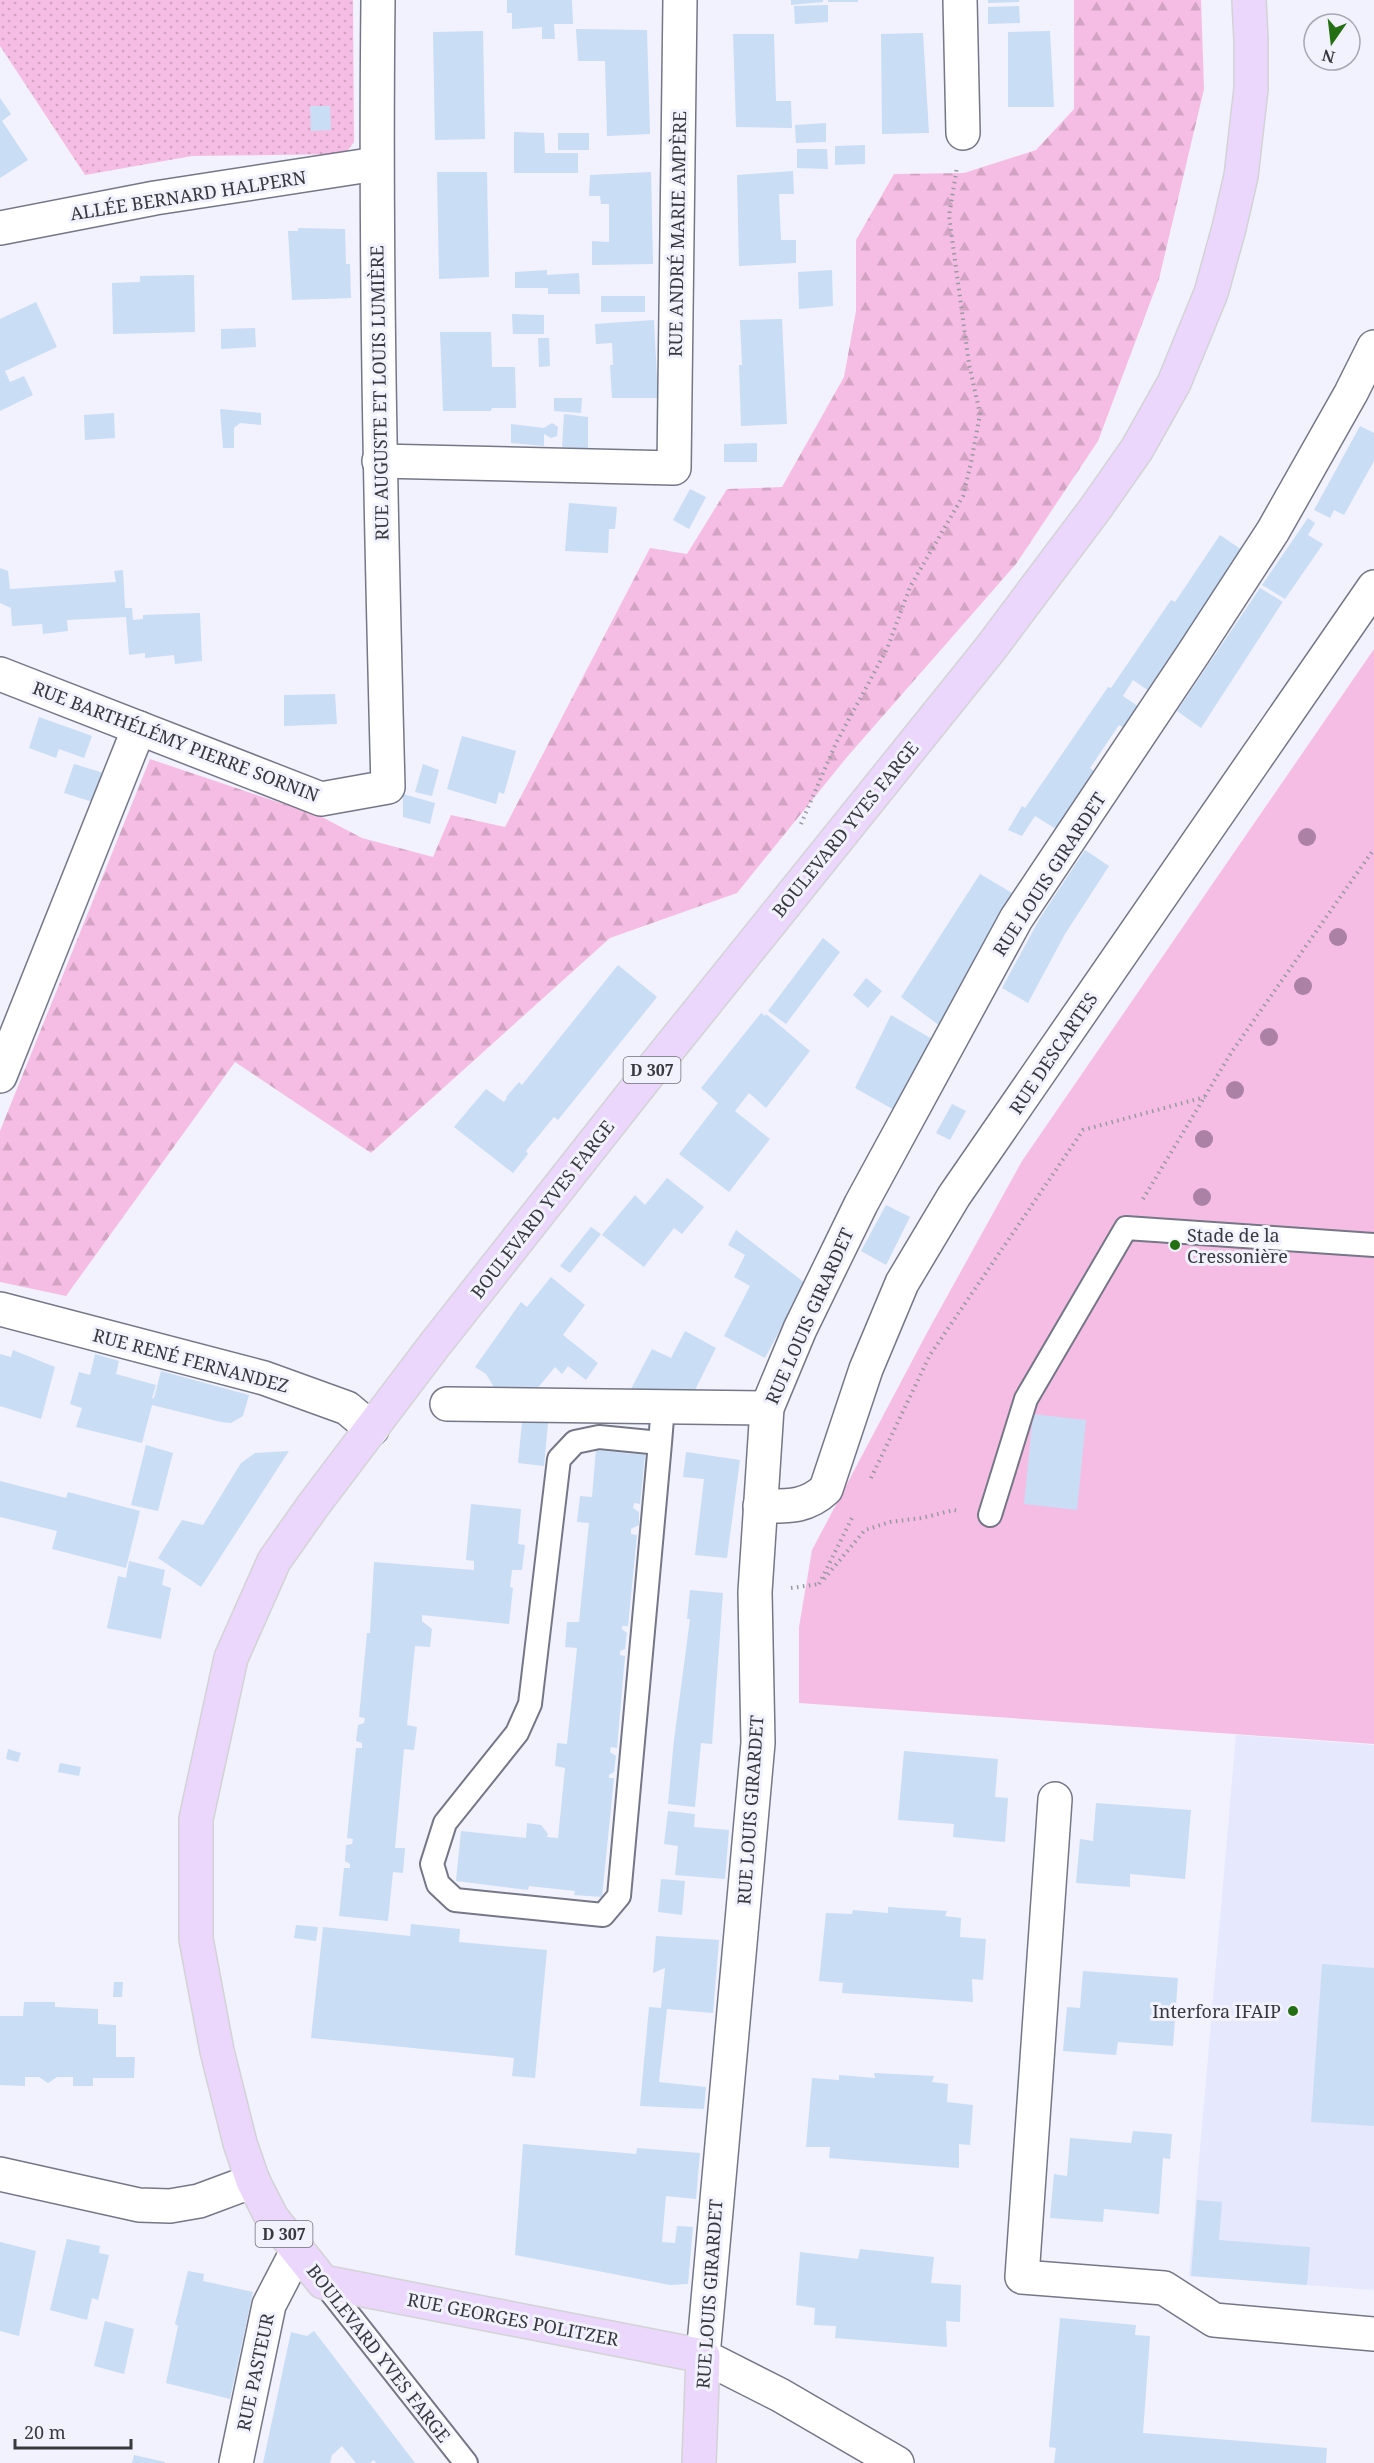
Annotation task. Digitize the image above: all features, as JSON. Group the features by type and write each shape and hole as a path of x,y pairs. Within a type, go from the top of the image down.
{"main road":[{"name":"BOULEVARD YVES FARGE","path":"323,2282 272,2218 253,2181 240,2143 217,2050 196,1939 196,1819 231,1658 274,1561 312,1507 433,1347 621,1109 990,649 1095,509 1137,448 1174,383 1212,293 1230,228 1241,176 1251,89 1248,0"},
{"name":"RUE GEORGES POLITZER","path":"323,2282 703,2356"},
{"name":"RUE LOUIS GIRARDET","path":"699,2463 703,2356"}],"street":[{"name":"RUE AUGUSTE ET LOUIS LUMIÈRE","path":"378,0 376,164 379,461 388,787"},
{"name":"RUE ANDRÉ MARIE AMPÈRE","path":"379,461 674,468 680,0"},
{"path":"960,0 963,134"},
{"name":"ALLÉE BERNARD HALPERN","path":"0,228 155,198 376,164"},
{"name":"RUE LOUIS GIRARDET","path":"703,2356 758,1743 754,1592 767,1408 800,1329 861,1204 1016,919 1273,531 1352,393 1374,347"},
{"name":"RUE DESCARTES","path":"760,1506 794,1506 815,1500 826,1489 866,1369 902,1283 954,1196 1374,587"},
{"name":"RUE BARTHÉLÉMY PIERRE SORNIN","path":"0,674 321,799 388,787"},
{"path":"0,1076 139,728"},
{"name":"RUE RENÉ FERNANDEZ","path":"0,1309 264,1378 347,1408 372,1430"},
{"path":"447,1404 767,1408"},
{"path":"1055,1799 1022,2277 1164,2288 1214,2320 1374,2334"},
{"path":"0,2174 139,2205 170,2206 198,2201 253,2181"},
{"name":"RUE PASTEUR","path":"236,2463 268,2306 297,2251"},
{"path":"703,2356 780,2395 897,2463"}],"lane":[{"path":"990,1515 1026,1399 1126,1228 1374,1245"},
{"path":"660,1443 599,1437 575,1442 559,1459 530,1704 517,1733 445,1823 432,1864 438,1884 455,1900 603,1915 619,1896 660,1443 663,1406"},
{"name":"BOULEVARD YVES FARGE","path":"323,2282 466,2463"}],"path":[{"path":"797,833 836,743 887,649 910,587 963,496 972,463 980,414 969,364 949,216 963,134"},
{"path":"1126,1228 1231,1053 1374,849"},
{"path":"870,1480 930,1356 1083,1130 1205,1097"},
{"path":"754,1592 819,1584 865,1530 890,1522 922,1518 954,1510 990,1515"},
{"path":"819,1584 855,1512"}],"shaded area":[{"name":"Interfora IFAIP","path":"1236,1735 1374,1745 1374,2290 1189,2276"}],"green space":[{"path":"0,0 353,0 354,142 345,154 192,156 85,175 0,46"},
{"path":"1074,0 1201,0 1204,89 1159,279 1098,441 1016,564 847,757 737,893 610,938 371,1153 235,1062 66,1296 0,1282 0,1131 150,759 322,817 362,838 433,857 451,815 505,827 650,548 687,554 727,489 782,487 844,377 856,311 856,240 894,174 964,173 1036,150 1074,109"},
{"name":"Stade de la Cressonière","path":"1374,649 1374,1744 799,1703 799,1627 812,1550 929,1329 1022,1161"}],"building":[{"path":"507,0 572,0 573,24 554,24 555,39 542,39 542,27 512,29 512,13 507,13"},
{"path":"791,0 823,0 823,2 791,5"},
{"path":"828,0 858,0 858,2 828,2"},
{"path":"988,0 1019,0 1019,2 988,3"},
{"path":"828,5 828,22 795,24 794,6"},
{"path":"1019,6 1020,23 988,24 988,7"},
{"path":"576,29 647,30 650,134 607,136 605,61 578,61"},
{"path":"483,31 485,139 435,140 433,32"},
{"path":"1050,31 1054,107 1008,107 1008,32"},
{"path":"923,33 929,133 882,134 881,34"},
{"path":"733,34 774,34 776,101 791,101 792,128 736,127"},
{"path":"0,98 11,114 2,121 28,160 0,178"},
{"path":"310,106 330,106 331,130 311,131"},
{"path":"826,123 826,142 796,143 795,125"},
{"path":"514,132 544,133 545,153 578,153 578,173 514,173"},
{"path":"558,133 589,133 589,150 558,150"},
{"path":"865,145 865,164 835,165 835,146"},
{"path":"797,149 827,149 828,169 797,168"},
{"path":"793,171 794,194 779,194 781,240 796,240 796,263 739,266 737,175"},
{"path":"437,172 487,172 489,277 439,279"},
{"path":"651,172 653,264 592,265 592,241 609,242 609,204 601,204 600,196 589,196 590,175"},
{"path":"298,228 345,229 346,264 350,264 351,298 292,300 288,231 298,231"},
{"path":"547,270 547,275 579,273 580,294 548,294 548,288 515,288 515,272"},
{"path":"832,270 833,306 799,309 798,272"},
{"path":"194,275 195,332 113,334 112,283 140,282 140,276"},
{"path":"601,296 645,296 645,312 601,312"},
{"path":"36,302 57,347 5,371 10,382 24,376 33,395 0,411 0,319"},
{"path":"512,314 544,315 544,334 513,334"},
{"path":"782,319 787,424 741,426 740,320"},
{"path":"654,320 658,398 612,398 610,365 613,365 612,343 596,344 595,324"},
{"path":"255,328 256,347 221,349 221,329"},
{"path":"440,332 491,332 492,367 515,367 516,408 492,408 491,411 443,411"},
{"path":"538,338 549,338 550,366 539,367"},
{"path":"554,398 582,398 581,413 554,411"},
{"path":"220,409 261,413 261,425 240,423 234,428 234,448 223,448"},
{"path":"114,413 115,438 85,440 84,415"},
{"path":"564,414 588,417 588,449 562,447"},
{"path":"552,423 558,427 557,436 551,438 544,434 544,446 511,443 511,424 544,428"},
{"path":"1360,426 1374,433 1374,461 1344,515 1334,510 1330,518 1314,510"},
{"path":"757,443 757,462 724,462 724,444"},
{"path":"690,489 706,497 689,529 673,520"},
{"path":"569,503 617,507 615,529 609,529 608,553 565,551"},
{"path":"1308,518 1315,523 1308,535 1323,544 1285,599 1262,585"},
{"path":"1220,535 1242,550 1149,691 1133,680 1123,696 1139,707 1124,728 1119,725 1090,768 1095,772 1056,829 1035,816 1022,836 1008,830 1022,806 1025,808 1108,687 1111,688 1171,600 1175,602"},
{"path":"0,568 8,571 10,589 116,582 114,571 123,570 125,608 132,608 133,620 143,619 143,615 200,613 202,661 175,664 174,655 145,658 145,653 129,655 126,617 67,620 68,631 43,634 42,624 12,626 11,608 0,603"},
{"path":"1260,588 1283,602 1201,728 1177,711"},
{"path":"335,694 337,724 284,726 284,695"},
{"path":"39,717 92,736 84,758 59,749 56,758 29,748"},
{"path":"462,736 516,751 504,794 499,792 496,804 447,789"},
{"path":"74,764 107,774 96,803 64,793"},
{"path":"423,764 439,770 432,796 415,792"},
{"path":"403,794 435,803 430,824 403,817"},
{"path":"1085,850 1109,866 1065,934 1028,1003 1002,988 1040,918"},
{"path":"980,874 1012,893 940,1026 901,997"},
{"path":"823,938 840,952 786,1024 768,1011"},
{"path":"618,965 657,997 558,1120 554,1117 526,1151 528,1154 513,1173 454,1127 486,1089 504,1102 519,1082 522,1085"},
{"path":"866,978 882,991 868,1008 853,995"},
{"path":"761,1013 765,1016 766,1014 810,1051 766,1108 749,1093 735,1111 770,1139 729,1192 679,1154 718,1103 701,1088"},
{"path":"891,1015 932,1039 896,1111 855,1088"},
{"path":"952,1104 966,1111 950,1140 936,1133"},
{"path":"667,1178 704,1207 682,1234 674,1228 644,1267 602,1235 635,1195 645,1205"},
{"path":"886,1205 910,1217 886,1265 861,1251"},
{"path":"591,1227 601,1234 570,1273 560,1266"},
{"path":"736,1230 805,1283 765,1358 724,1336 750,1286 734,1277 745,1255 728,1245"},
{"path":"551,1277 585,1305 563,1335 598,1363 586,1380 568,1366 562,1374 555,1367 536,1390 495,1389 486,1374 475,1367 521,1302 527,1307"},
{"path":"685,1331 716,1348 694,1392 633,1391 631,1389 652,1349 671,1358"},
{"path":"13,1350 55,1367 41,1419 0,1406 0,1354 11,1357"},
{"path":"95,1354 119,1361 116,1374 156,1385 152,1398 154,1398 161,1371 249,1395 243,1416 231,1423 221,1422 152,1405 142,1443 76,1427 82,1408 70,1404 79,1372 90,1375"},
{"path":"1033,1414 1086,1420 1077,1510 1024,1504"},
{"path":"522,1422 548,1423 544,1466 518,1463"},
{"path":"146,1445 173,1453 158,1511 131,1505"},
{"path":"596,1450 645,1455 640,1504 634,1503 633,1508 639,1512 639,1525 631,1529 631,1534 637,1535 628,1626 622,1626 627,1633 625,1649 620,1651 620,1655 625,1656 617,1748 611,1747 610,1752 616,1756 614,1772 609,1775 609,1778 614,1778 602,1897 574,1895 575,1891 529,1886 528,1890 456,1881 461,1831 526,1838 527,1823 541,1825 548,1834 547,1837 558,1838 565,1768 555,1766 557,1743 567,1744 577,1648 565,1647 567,1622 579,1622 589,1523 577,1522 580,1496 592,1497"},
{"path":"289,1451 201,1587 158,1558 182,1520 203,1525 241,1463 255,1453"},
{"path":"686,1452 740,1460 727,1558 695,1555 704,1479 683,1477"},
{"path":"0,1481 66,1498 68,1492 140,1511 126,1568 52,1549 57,1531 0,1517"},
{"path":"471,1504 521,1509 518,1544 525,1545 522,1570 512,1570 510,1587 513,1588 509,1624 422,1615 422,1621 432,1629 430,1647 415,1646 407,1725 417,1727 414,1750 404,1749 395,1848 405,1848 403,1873 393,1872 388,1921 339,1916 344,1868 350,1868 350,1864 345,1861 346,1845 352,1844 353,1839 347,1838 356,1748 362,1748 362,1743 356,1741 358,1725 364,1723 365,1718 359,1717 367,1633 370,1633 374,1562 474,1570 474,1561 466,1560"},
{"path":"129,1561 165,1570 162,1585 171,1588 161,1639 107,1628 118,1576 126,1578"},
{"path":"690,1590 723,1593 712,1744 701,1743 695,1807 668,1804 690,1619 687,1619"},
{"path":"8,1749 21,1753 18,1762 6,1759"},
{"path":"904,1751 998,1759 995,1797 1008,1798 1005,1842 953,1837 954,1824 898,1820"},
{"path":"60,1763 81,1767 79,1776 58,1772"},
{"path":"1096,1803 1191,1810 1185,1879 1130,1874 1130,1887 1076,1883 1080,1839 1093,1841"},
{"path":"668,1811 695,1814 694,1827 729,1830 725,1879 675,1875 678,1846 664,1844"},
{"path":"661,1879 685,1881 682,1915 658,1912"},
{"path":"888,1907 947,1911 945,1916 961,1918 960,1937 986,1939 983,1980 972,1979 973,2002 842,1993 843,1983 819,1981 826,1913 852,1914 853,1910 888,1913"},
{"path":"411,1924 460,1929 459,1942 547,1950 535,2078 512,2076 514,2058 311,2038 323,1927 410,1936"},
{"path":"296,1925 318,1927 316,1941 294,1938"},
{"path":"656,1936 719,1940 713,2013 667,2009 659,2082 706,2087 704,2109 640,2106 649,2007 661,2008 665,1968 653,1973"},
{"path":"1322,1964 1374,1968 1374,2126 1311,2122"},
{"path":"1083,1971 1178,1978 1173,2046 1118,2042 1116,2055 1063,2051 1067,2007 1080,2008"},
{"path":"114,1982 123,1982 122,1997 113,1997"},
{"path":"24,2002 55,2002 55,2007 98,2009 98,2024 116,2025 116,2057 135,2057 134,2078 93,2078 93,2086 73,2086 73,2077 57,2077 48,2083 39,2077 25,2077 25,2086 0,2085 0,2016 23,2016"},
{"path":"874,2073 934,2076 932,2082 948,2084 947,2102 973,2105 970,2145 959,2144 959,2168 829,2158 830,2147 806,2147 812,2078 839,2080 839,2075 875,2078"},
{"path":"1133,2131 1172,2134 1170,2159 1163,2158 1159,2214 1104,2209 1103,2222 1050,2218 1054,2174 1067,2176 1070,2138 1131,2143"},
{"path":"523,2144 636,2154 637,2148 700,2153 696,2199 666,2196 662,2242 675,2243 677,2226 693,2227 688,2284 670,2285 515,2255"},
{"path":"1197,2200 1222,2202 1219,2240 1310,2247 1307,2285 1191,2276"},
{"path":"67,2239 100,2246 99,2253 109,2255 98,2300 92,2298 87,2320 50,2310"},
{"path":"0,2242 36,2251 19,2336 0,2331"},
{"path":"860,2249 934,2257 931,2283 961,2285 960,2322 946,2321 947,2347 835,2338 836,2326 814,2325 815,2308 796,2305 800,2252 858,2259"},
{"path":"188,2271 204,2274 203,2281 253,2292 230,2399 166,2383 178,2326 175,2324"},
{"path":"1060,2318 1136,2325 1135,2335 1150,2336 1143,2433 1327,2448 1326,2463 1054,2463 1056,2448 1049,2447"},
{"path":"105,2321 134,2329 124,2374 94,2366"},
{"path":"314,2331 415,2463 376,2463 374,2460 370,2463 356,2463 342,2446 332,2455 330,2463 263,2463 291,2332 307,2336"},
{"path":"134,2455 165,2462 165,2463 132,2463"}],"place":[{"name":"Stade de la Cressonière","path":"1175,1245"},
{"name":"Interfora IFAIP","path":"1293,2011"}]}
